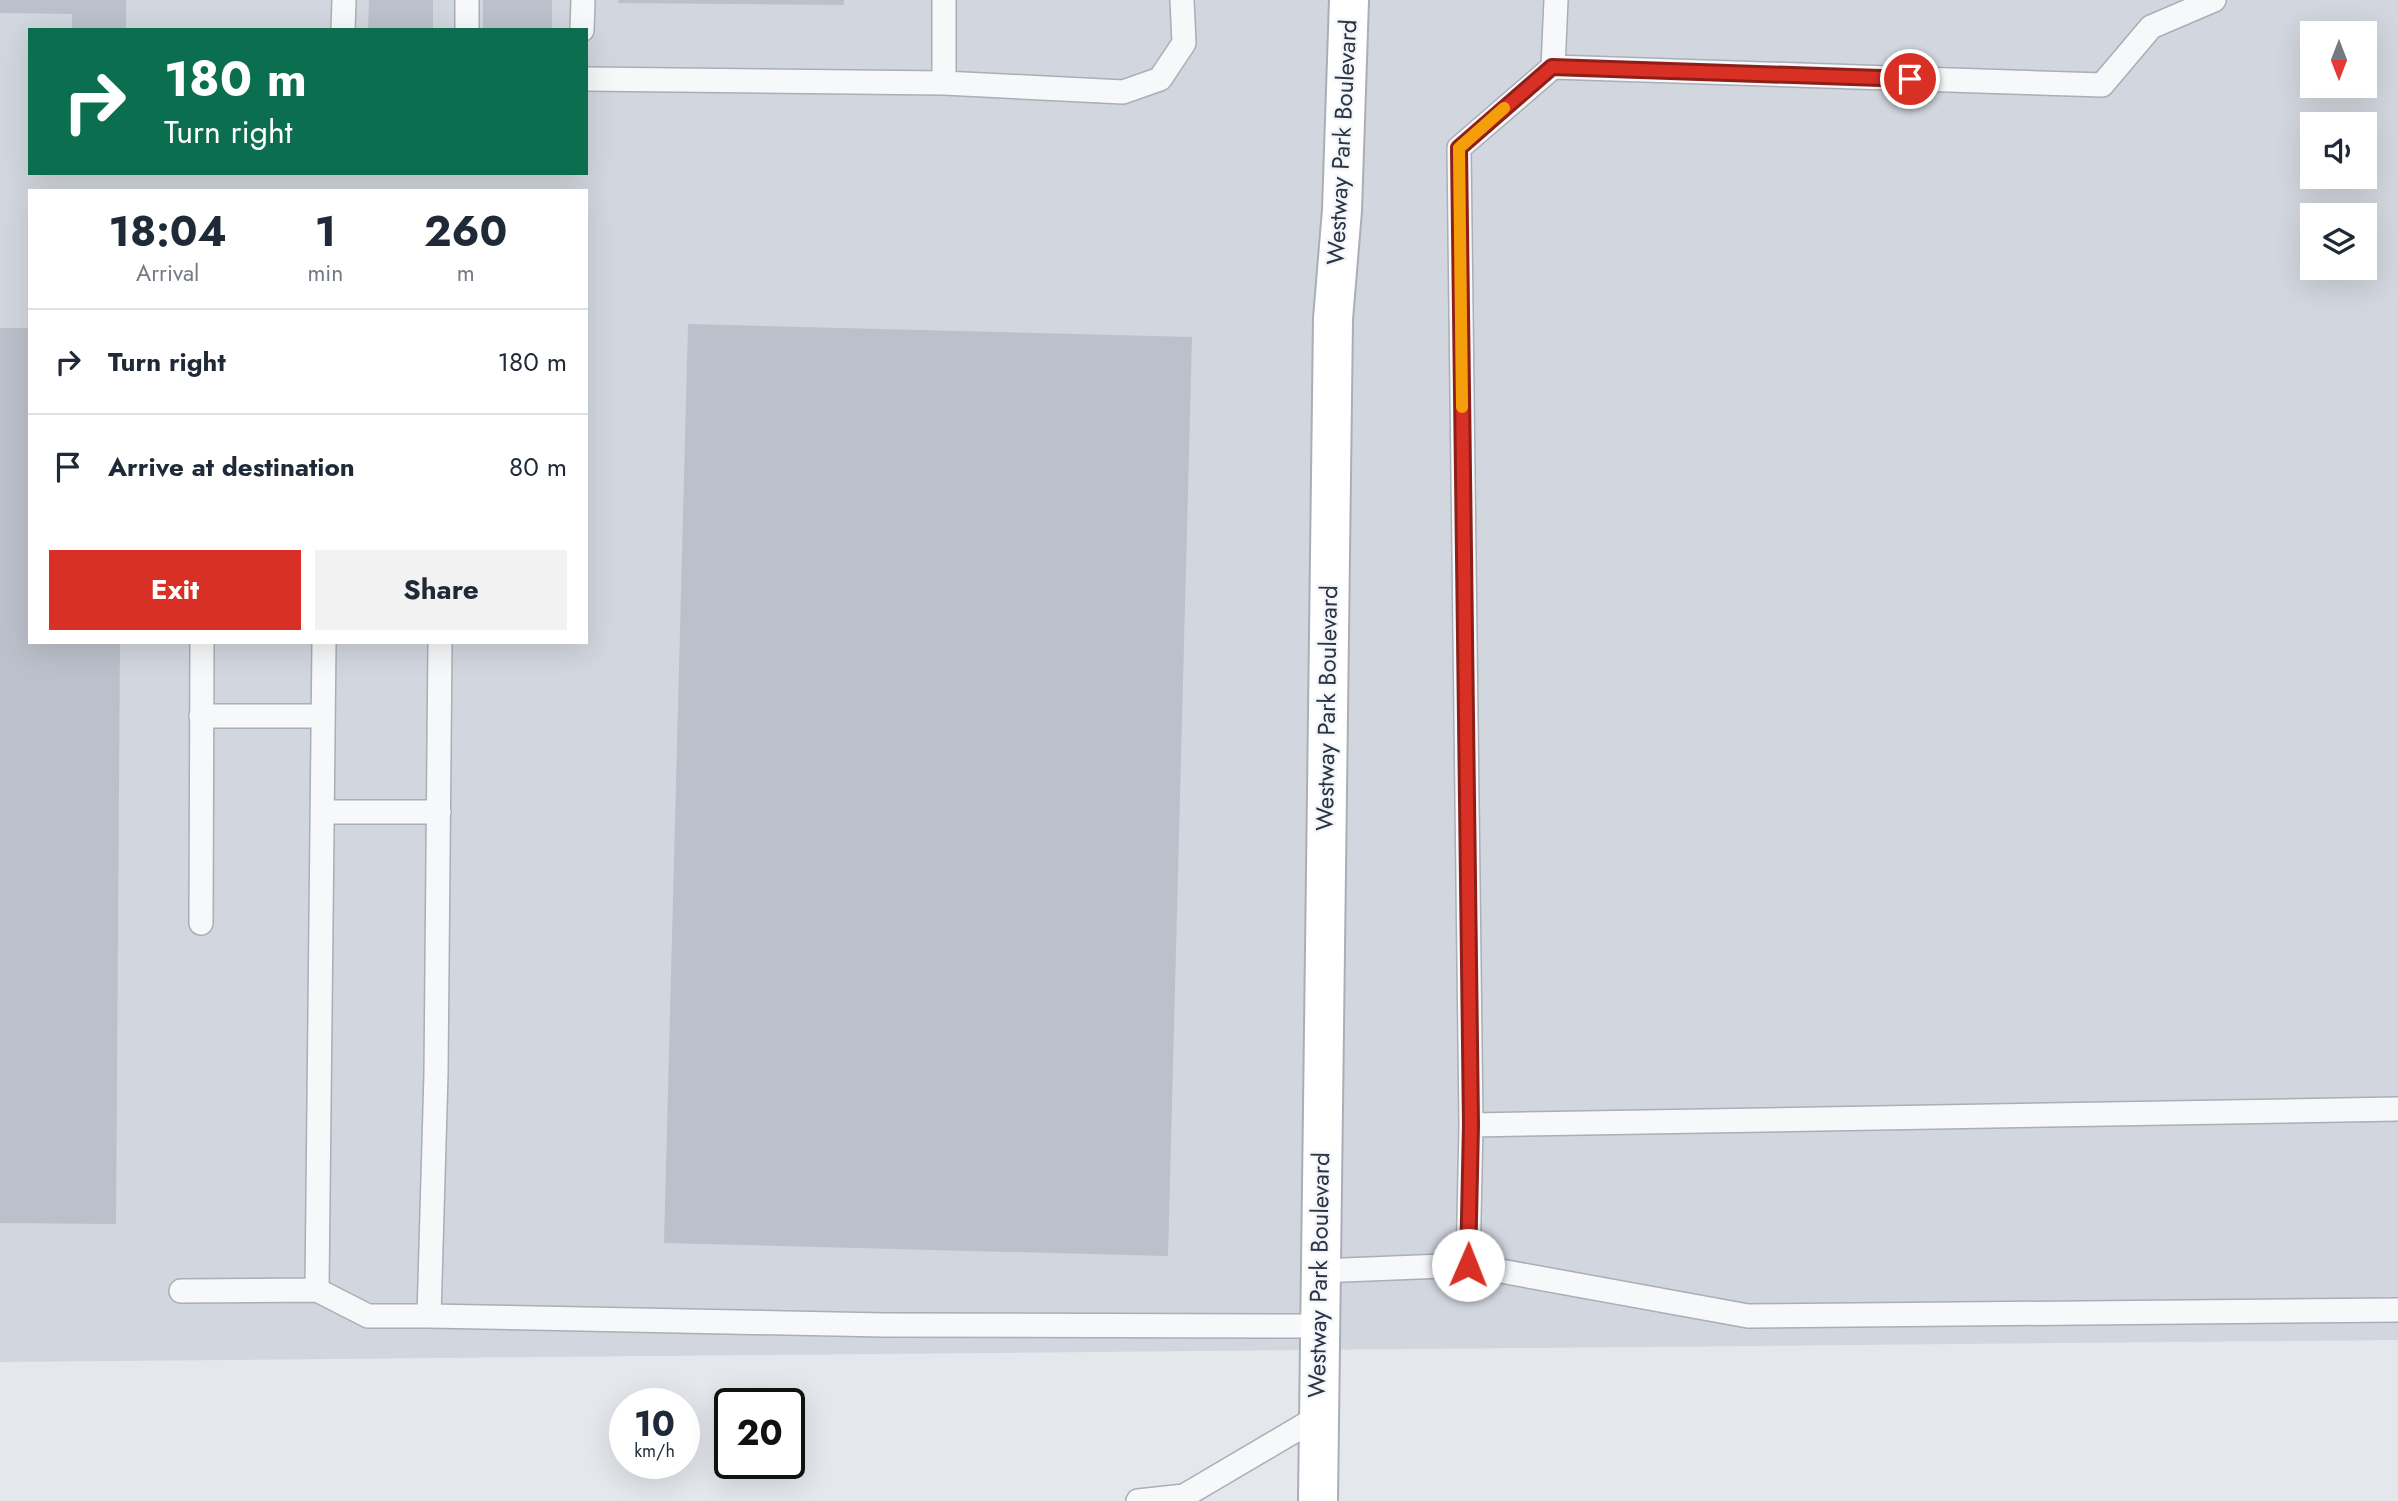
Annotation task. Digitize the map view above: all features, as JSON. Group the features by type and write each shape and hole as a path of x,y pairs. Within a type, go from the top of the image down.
{"street":[{"name":"Westway Park Boulevard","path":"1318,1501 1332,319 1342,210 1349,0"}],"lane":[{"path":"343,28 344,0"},
{"path":"467,0 467,28"},
{"path":"582,28 583,0"},
{"path":"944,0 944,83"},
{"path":"588,79 944,83 1123,93 1160,79 1184,43 1182,0"},
{"path":"1552,67 1556,0"},
{"path":"1468,1265 1471,1125 1459,148 1552,67 2102,85 2151,27 2214,0"},
{"path":"201,923 202,644"},
{"path":"317,1290 324,644"},
{"path":"429,1316 436,1074 440,644"},
{"path":"201,716 323,716"},
{"path":"322,812 439,812"},
{"path":"1471,1125 2398,1109"},
{"path":"1319,1271 1468,1265 1748,1316 2398,1310"},
{"path":"181,1292 317,1290 368,1316 884,1325 1319,1326"},
{"path":"1138,1501 1183,1499 1318,1417"}],"shaded area":[{"path":"0,0 2398,0 2398,1340 0,1362"}],"building":[{"path":"0,0 126,0 126,28 72,28 72,14 0,13"},
{"path":"369,0 433,0 433,28 368,28"},
{"path":"483,0 552,0 552,28 483,28"},
{"path":"619,0 844,0 844,5 618,3"},
{"path":"688,324 1192,337 1168,1256 664,1243"},
{"path":"0,328 28,328 28,644 120,644 116,1224 0,1223"}],"slow traffic":[{"path":"1462,407 1459,148 1504,108"}],"route":[{"path":"1468,1265 1471,1125 1459,148 1552,67 1910,79"}]}
